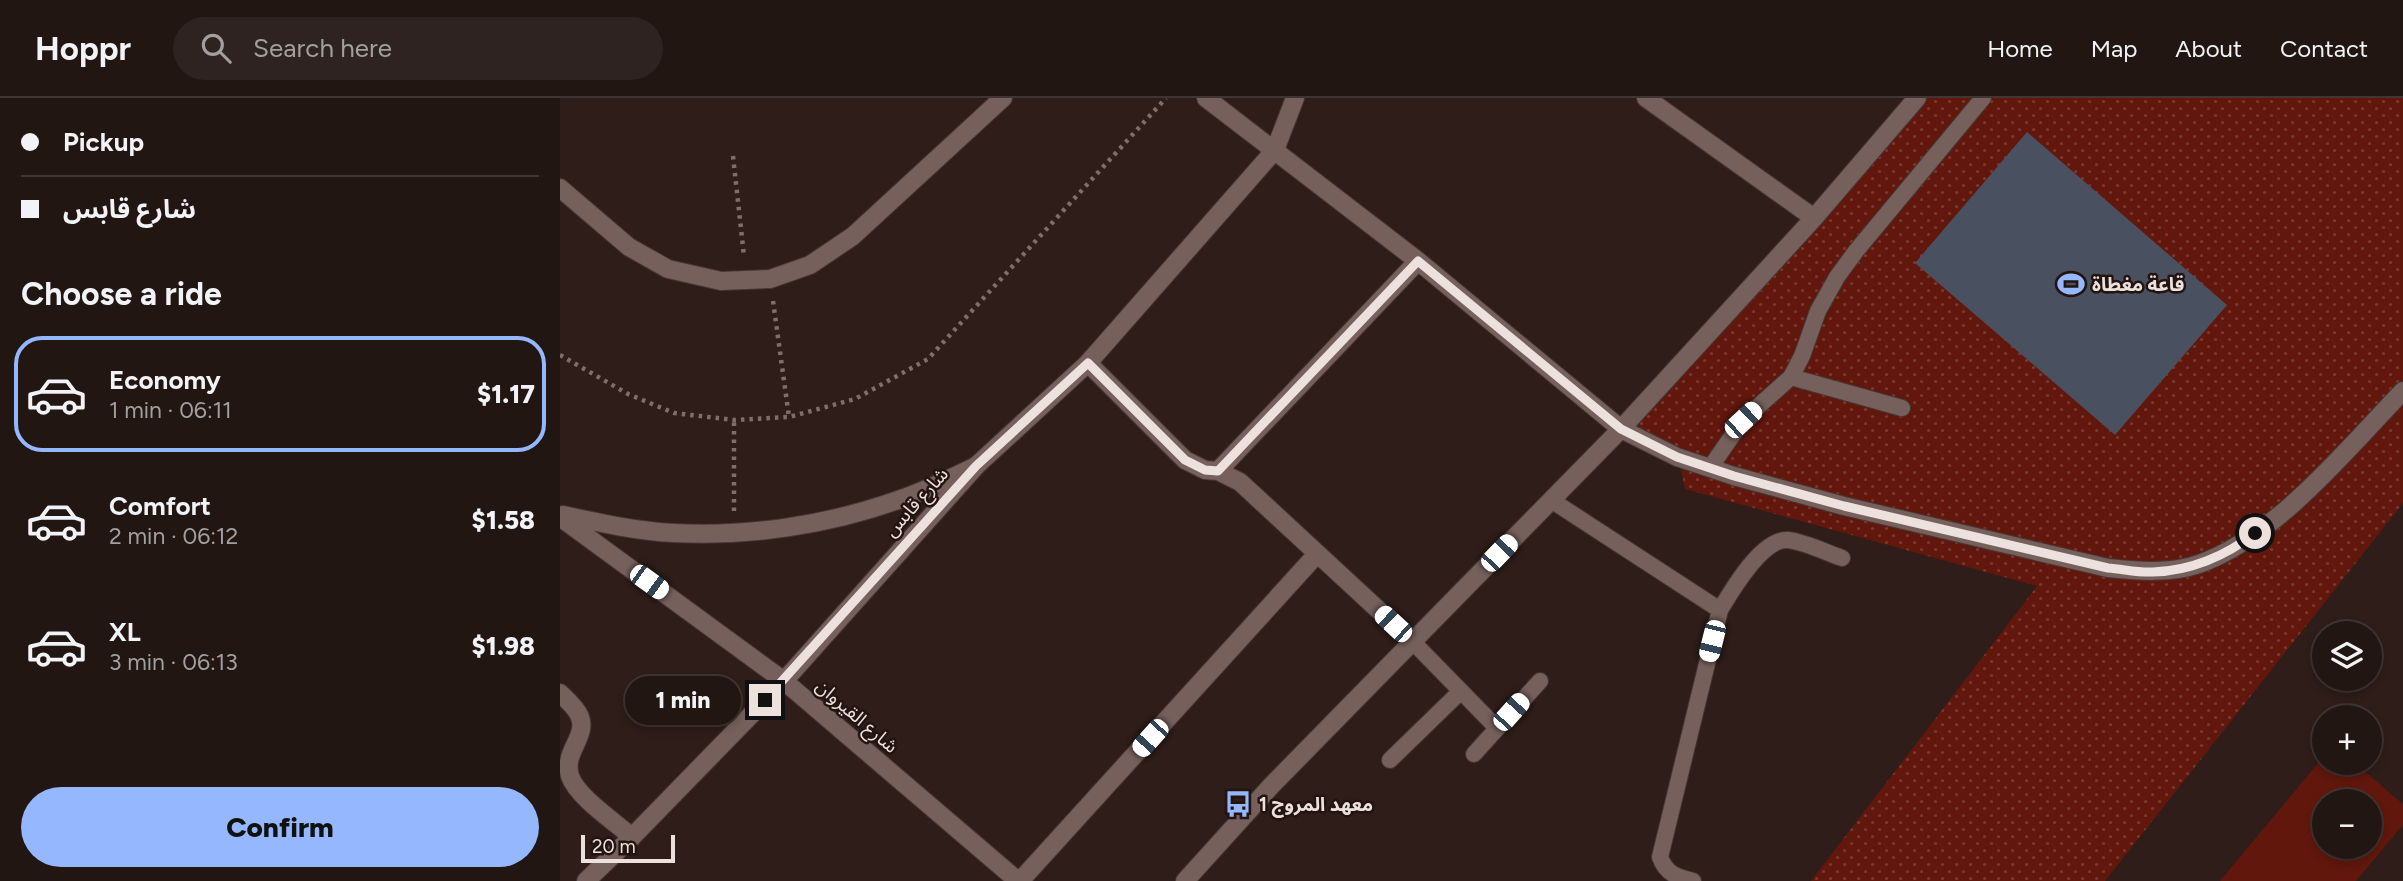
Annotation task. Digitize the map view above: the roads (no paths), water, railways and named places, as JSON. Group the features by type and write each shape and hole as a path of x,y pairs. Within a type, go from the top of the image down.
{"street":[{"path":"560,188 629,247 667,269 720,281 770,279 810,265 853,236 1003,98"},
{"path":"1206,98 1418,261 1621,429 1677,457 1844,506 2108,568 2152,572 2197,565 2238,547 2313,484 2403,391"},
{"path":"1275,150 1294,98"},
{"path":"1646,98 1814,218"},
{"path":"1185,881 1270,786 1621,429 1814,218 1917,98"},
{"name":"شارع قابس","path":"586,881 784,681 976,466 1088,363 1275,150"},
{"path":"1218,471 1418,261"},
{"path":"1088,363 1185,460 1240,482 1412,641"},
{"path":"560,516 674,533 734,533 818,523 899,500 976,466"},
{"name":"شارع القيروان","path":"560,516 784,681 1019,881"},
{"path":"1019,881 1317,554"},
{"path":"560,693 578,712 582,721 582,730 568,762 573,783 632,837"}],"lane":[{"path":"1710,468 1743,420 1791,377 1802,356 1818,312 1837,277 1856,251 1983,98"},
{"path":"1791,377 1902,408"},
{"path":"1551,500 1720,610"},
{"path":"1693,881 1670,874 1660,857 1720,610 1750,568 1771,545 1789,540 1842,558"},
{"path":"1412,641 1497,728"},
{"path":"1474,754 1539,681"},
{"path":"1390,760 1461,691"}],"place":[{"name":"قاعة مغطاة","path":"2071,284"},
{"name":"معهد المروج 1","path":"1238,804"}]}
